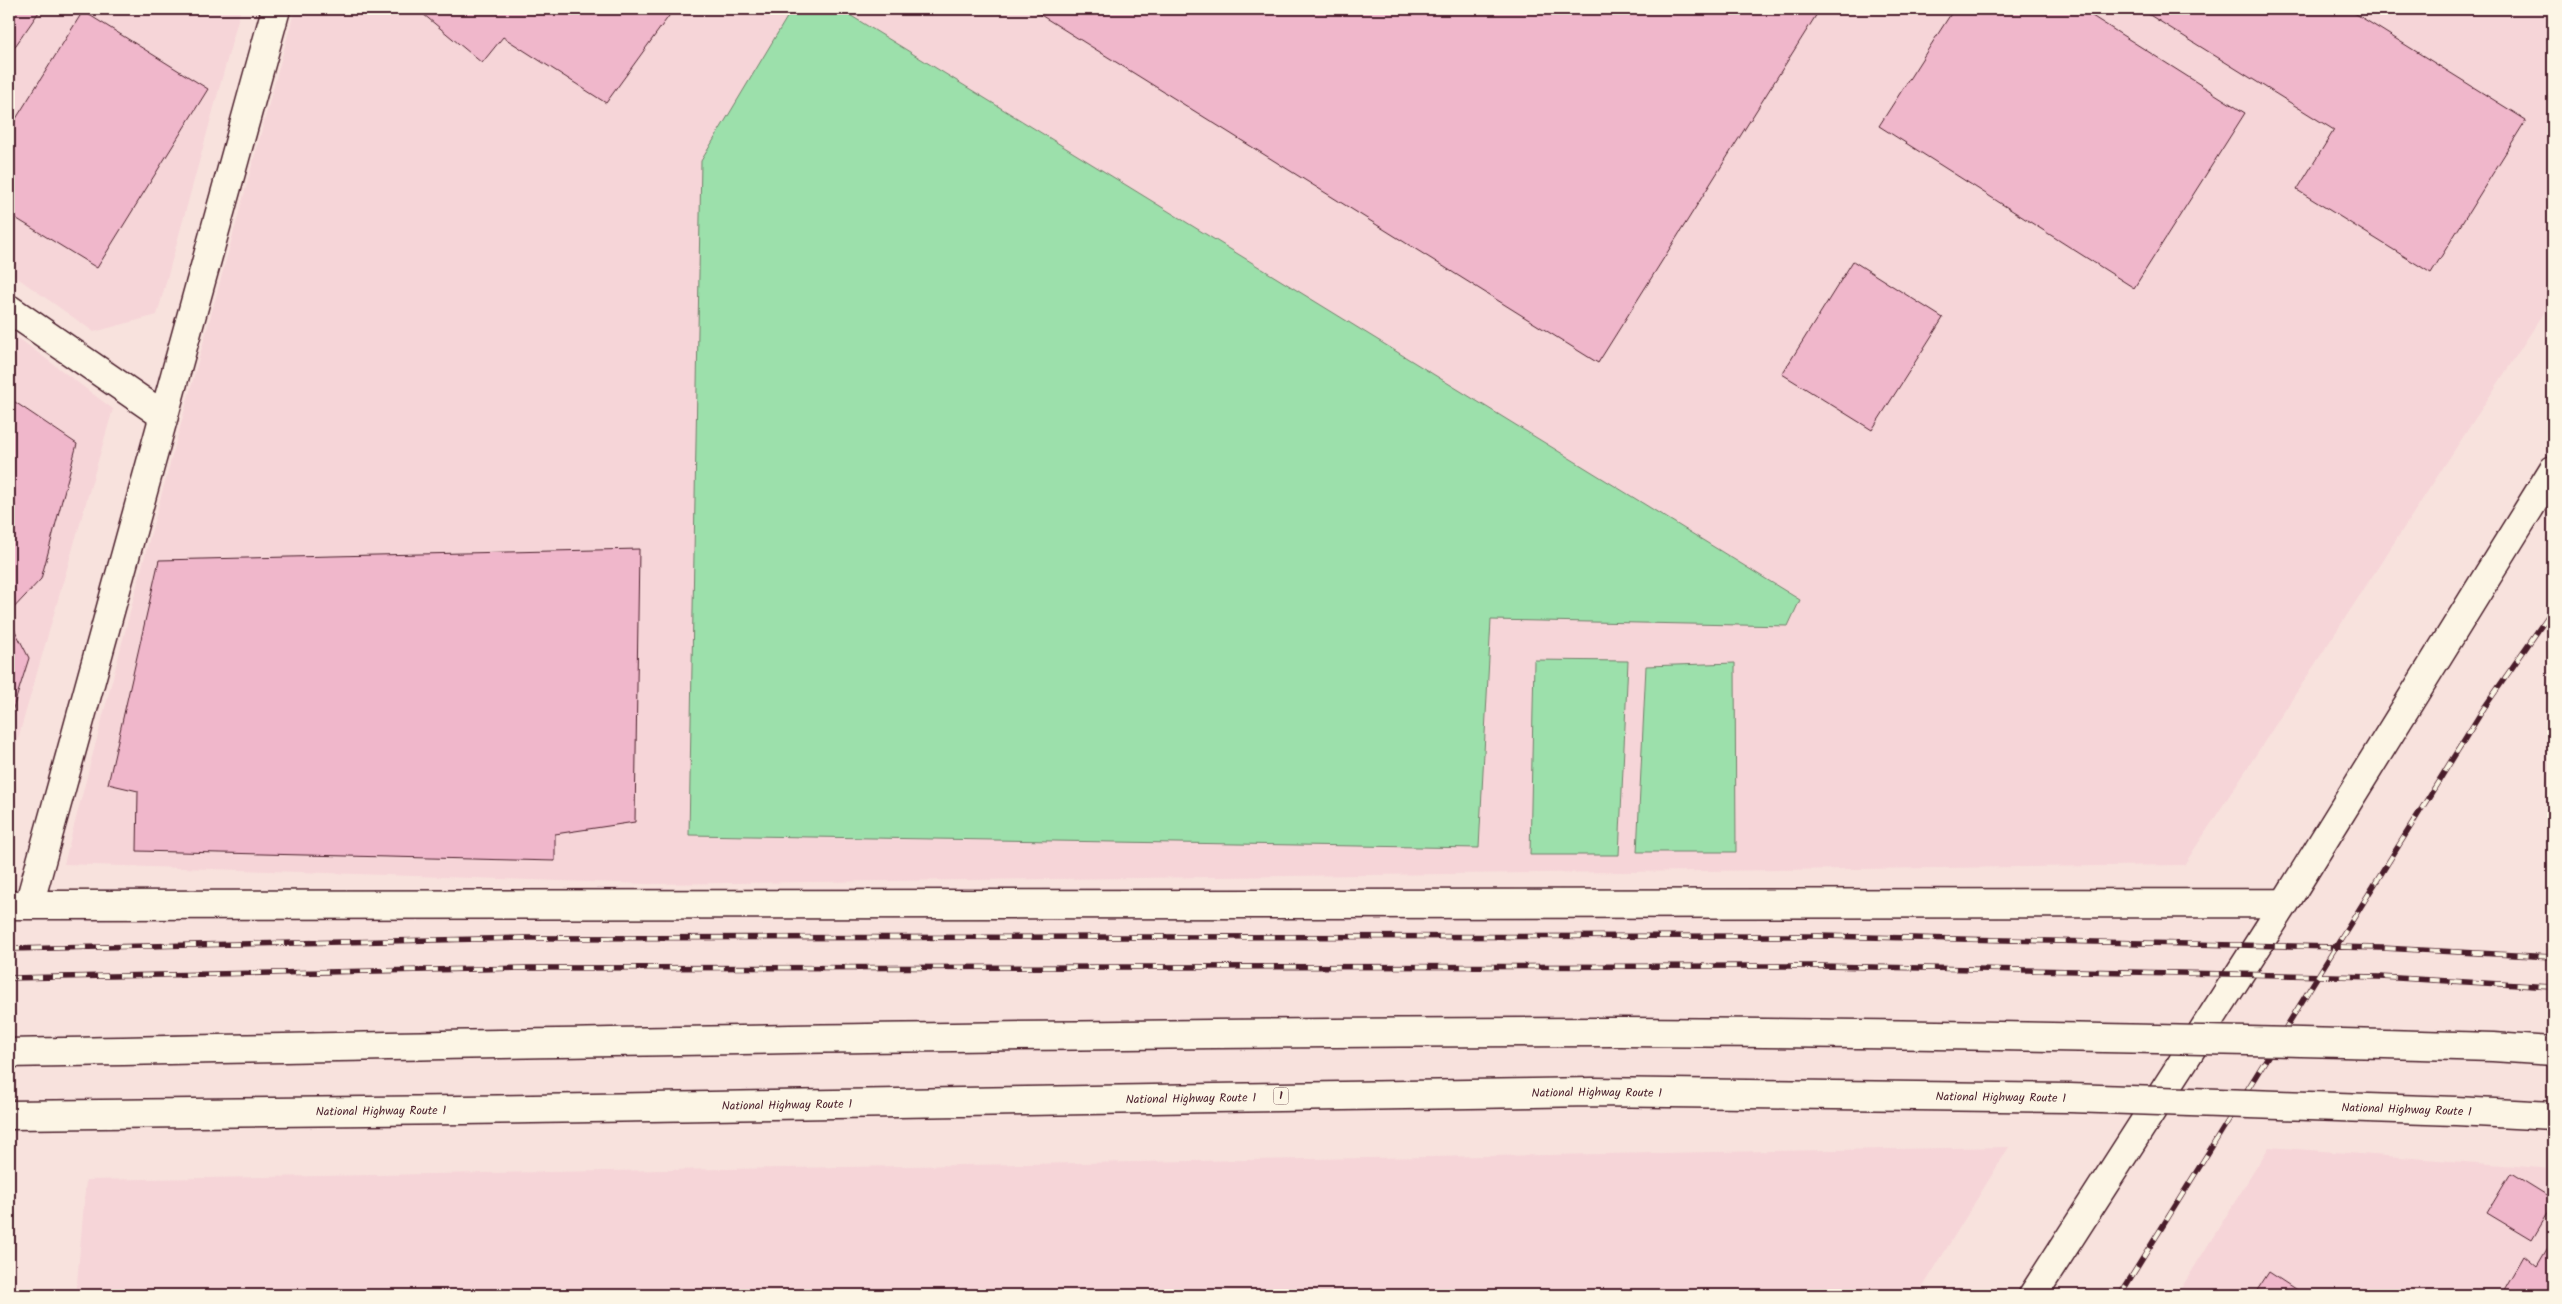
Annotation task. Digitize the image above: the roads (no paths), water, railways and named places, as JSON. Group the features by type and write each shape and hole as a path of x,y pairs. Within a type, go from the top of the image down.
{"main road":[{"path":"276,9 164,416 19,905 2285,903"},
{"path":"9,309 164,416"},
{"path":"2033,1295 2285,903 2553,470"},
{"path":"9,1053 934,1036 1610,1032 2064,1036 2493,1047 2553,1051"},
{"name":"National Highway Route 1","path":"9,1115 472,1110 1592,1092 2080,1098 2553,1116"}],"railway":[{"path":"2120,1295 2484,708 2553,609"},
{"path":"9,949 525,938 1818,936 2382,948 2553,957"},
{"path":"9,978 526,968 1818,966 2380,977 2553,987"}]}
